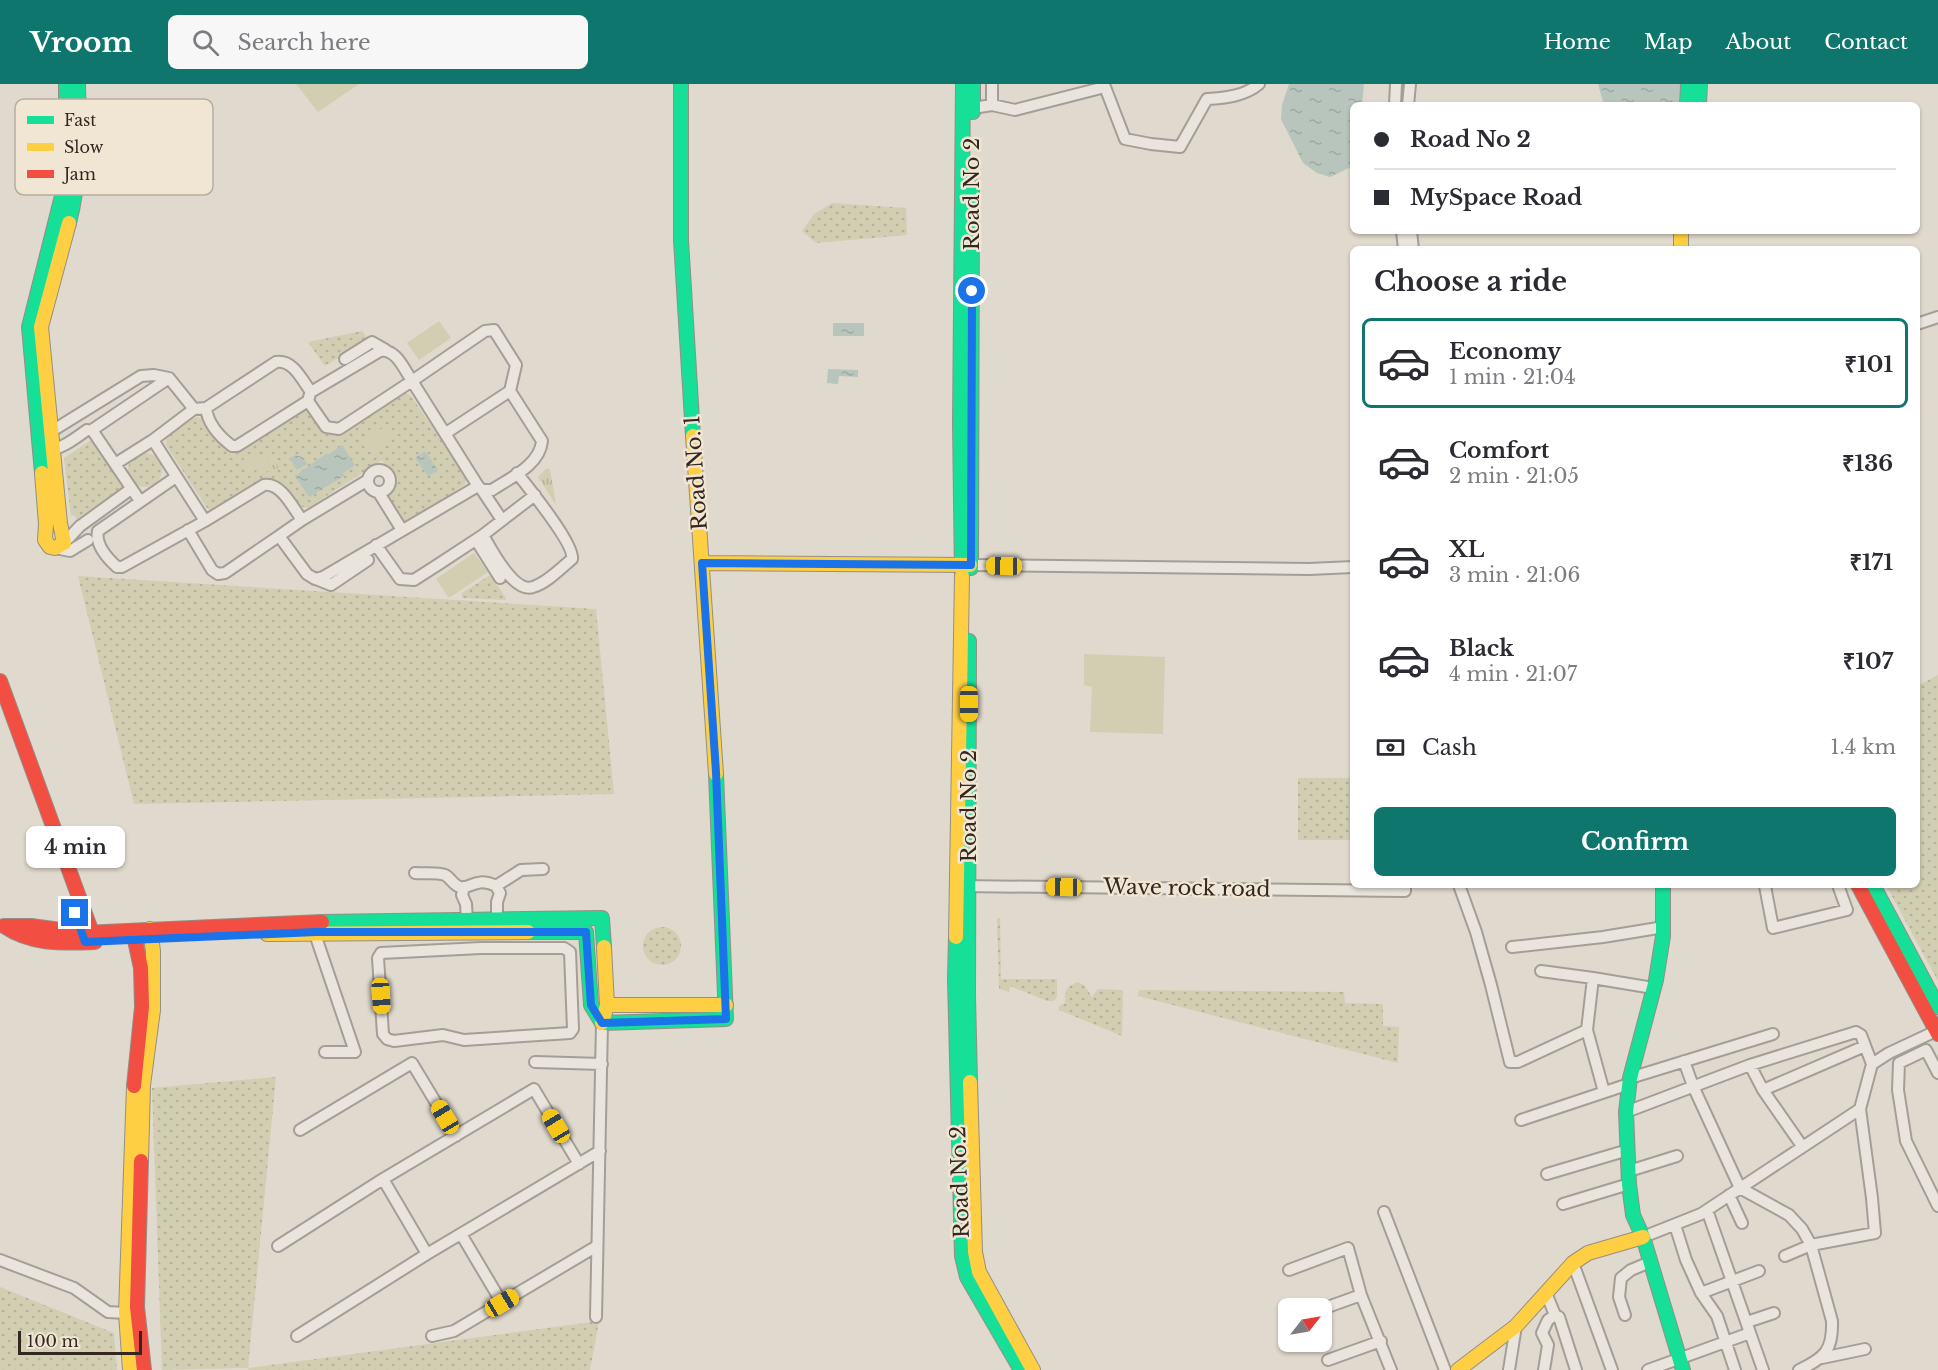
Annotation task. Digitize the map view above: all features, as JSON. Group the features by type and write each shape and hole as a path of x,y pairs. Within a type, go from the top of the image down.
{"street":[{"name":"Road No. 1","path":"602,1023 726,1019 716,772 681,251 681,84"},
{"name":"Road No 2","path":"963,84 960,423 967,565"},
{"name":"Road No 2","path":"973,84 963,886 975,1252 979,1272 1033,1370"},
{"path":"992,84 992,105"},
{"path":"973,108 992,105 1015,110 1101,86 1125,139 1180,147 1207,99 1230,97 1259,84"},
{"path":"1395,102 1396,84"},
{"path":"1408,102 1410,84"},
{"path":"1687,102 1688,84"},
{"path":"1699,102 1700,84"},
{"path":"59,545 54,450 41,327 63,222 65,195"},
{"path":"73,195 29,327 45,540 50,547 59,545 80,526 131,489"},
{"path":"1920,323 1938,316"},
{"path":"115,464 153,440 194,409 206,408 276,362 283,361 290,364 326,427 339,429 490,329 494,330 516,365 510,391 446,433"},
{"path":"345,359 372,342 394,354 502,520"},
{"path":"206,408 221,438 232,446 237,446 310,396 380,351 386,350"},
{"path":"52,431 134,379 154,375 169,378 194,409"},
{"path":"140,501 92,430 169,378"},
{"path":"315,579 323,577 402,530 480,488 492,490 538,456 542,441 510,391"},
{"path":"39,451 54,450 88,434"},
{"path":"153,440 205,521"},
{"path":"379,493 385,491 390,480 387,473 376,470 370,474 369,487 379,493 402,530"},
{"path":"479,538 516,583 525,589 533,588 541,583 572,559 573,551 518,473"},
{"path":"176,477 98,531 97,536 104,552 117,567 122,567 205,521 264,485 270,484 277,487 302,520"},
{"path":"188,530 212,570 218,574 225,573 302,520 368,480"},
{"path":"376,545 400,579 414,580 479,538 535,495"},
{"path":"279,536 307,574 331,585 368,560"},
{"path":"479,538 500,578"},
{"path":"59,545 70,551 88,540"},
{"path":"702,563 1309,569 1350,567"},
{"path":"0,681 89,938"},
{"path":"0,704 89,938"},
{"path":"496,886 521,870 543,869"},
{"path":"415,873 444,875 458,887 480,881 496,886 500,893 496,902 496,926 491,948"},
{"name":"Road No 2","path":"955,978 963,886"},
{"name":"Wave rock road","path":"963,886 1350,888"},
{"path":"464,887 462,895 466,904 467,920"},
{"path":"1460,888 1491,984 1509,1059 1513,1063 1518,1062 1587,1030"},
{"path":"1663,888 1664,927 1653,988 1630,1081 1626,1112 1633,1215 1643,1238 1681,1365"},
{"path":"1767,888 1773,928 1847,910 1839,888"},
{"path":"1860,888 1937,1032 1889,1053 1872,1064"},
{"path":"1875,888 1938,1007"},
{"path":"151,934 316,932 496,926 602,918 606,1005 602,1023 596,1317"},
{"path":"2,925 32,926 89,938 320,922 467,920 496,926 586,932 591,1005 602,1023"},
{"path":"496,926 505,948"},
{"path":"1512,947 1604,937 1664,927"},
{"path":"316,932 355,1052 325,1052"},
{"path":"144,1370 137,1307 143,1085 153,1010 151,934"},
{"path":"130,1370 126,1313 132,1109 142,1007 141,968 134,935"},
{"path":"491,948 564,948 570,951 573,1029 570,1033 464,1040 443,1035 394,1041 387,1039 383,1034 378,958 381,953 491,948"},
{"path":"1541,971 1653,988"},
{"name":"Road No.2","path":"955,978 962,1256 967,1277 1021,1370"},
{"path":"1593,978 1587,1030 1604,1092"},
{"path":"606,1005 726,1005"},
{"path":"1626,1112 1750,1065 1856,1032 1861,1035 1872,1064 1860,1109 1875,1233 1811,1245 1785,1256"},
{"path":"1521,1120 1684,1062 1773,1034"},
{"path":"1763,1090 1865,1046"},
{"path":"1938,1072 1926,1050 1899,1064 1898,1089 1906,1141 1938,1206"},
{"path":"535,1062 602,1064"},
{"path":"1684,1062 1740,1188 1792,1218 1802,1229 1811,1245 1833,1321 1830,1342 1822,1358"},
{"path":"300,1130 412,1063 456,1136"},
{"path":"1750,1065 1763,1090 1802,1146"},
{"path":"278,1246 383,1179 534,1089 579,1164"},
{"path":"1458,1370 1516,1326 1573,1263 1588,1254 1643,1238 1707,1210 1860,1109"},
{"path":"1547,1174 1628,1150"},
{"path":"297,1336 427,1254 600,1151"},
{"path":"1563,1204 1677,1156"},
{"path":"383,1179 427,1254"},
{"path":"1729,1196 1742,1223"},
{"path":"1707,1210 1734,1281 1763,1370"},
{"path":"1384,1212 1445,1370"},
{"path":"1675,1225 1686,1260 1701,1293 1717,1316 1735,1370"},
{"path":"461,1234 502,1303"},
{"path":"432,1336 454,1331 597,1246"},
{"path":"1289,1270 1348,1248 1361,1295 1391,1370"},
{"path":"0,1260 74,1288 108,1312 126,1313"},
{"path":"1625,1315 1619,1297 1621,1278 1631,1270 1650,1262"},
{"path":"1573,1263 1612,1370"},
{"path":"1701,1293 1760,1271"},
{"path":"1332,1305 1361,1295"},
{"path":"1544,1295 1553,1316"},
{"path":"1648,1370 1681,1365 1727,1342 1774,1312"},
{"path":"1544,1370 1548,1345 1542,1333 1553,1316"},
{"path":"1553,1316 1559,1317 1576,1370"},
{"path":"1509,1370 1516,1326"},
{"path":"1328,1360 1381,1341"},
{"path":"1799,1370 1822,1358 1865,1349"}],"green space":[{"path":"296,84 359,84 318,112"},
{"path":"832,203 906,208 907,235 816,243 802,231 814,214"},
{"path":"439,321 451,338 419,360 407,343"},
{"path":"362,331 368,339 325,366 308,342"},
{"path":"404,392 411,396 467,478 465,484 411,522 404,521 389,498 388,492 396,482 382,460 308,508 298,506 284,487 271,480 213,512 207,508 166,445 167,436 196,417 207,420 227,448 302,410 307,412 326,433 338,434"},
{"path":"387,425 396,437 373,452 364,440"},
{"path":"91,440 122,487 77,519 74,515 71,516 64,458"},
{"path":"145,453 157,458 162,470 157,482 145,487 133,482 128,470 133,458"},
{"path":"247,454 258,459 266,456 270,461 277,463 278,468 265,472 258,468 248,474 246,472 247,463 243,460"},
{"path":"546,469 550,469 556,505 538,477"},
{"path":"474,553 488,572 449,598 436,579"},
{"path":"490,575 506,600 462,598 462,593"},
{"path":"78,576 596,609 614,794 134,804"},
{"path":"1084,654 1165,657 1163,734 1090,732 1092,687 1084,685"},
{"path":"1938,675 1938,981 1888,888 1920,888 1920,684"},
{"path":"1298,778 1350,778 1350,840 1298,840"},
{"path":"997,918 1000,918 1001,979 1057,979 1057,997 1054,1001 1047,1001 1010,986 1009,992 999,989"},
{"path":"662,927 669,928 675,933 680,939 680,953 675,959 669,964 662,965 655,964 649,959 644,953 643,946 644,939 649,933 655,928"},
{"path":"1078,982 1085,986 1092,997 1098,989 1123,990 1122,1036 1059,1010 1059,1006 1065,1003 1067,990"},
{"path":"1139,990 1344,992 1345,1003 1383,1004 1383,1026 1399,1027 1398,1063 1138,996"},
{"path":"276,1077 248,1368 599,1321 590,1370 249,1370 247,1368 162,1370 152,1088"},
{"path":"0,1287 114,1333 117,1370 0,1370"}],"water":[{"path":"1289,84 1364,84 1362,102 1350,102 1350,167 1330,177 1317,173 1303,163 1281,119 1282,105"},
{"path":"1598,84 1680,84 1679,102 1603,102"},
{"path":"833,323 864,323 864,336 833,336"},
{"path":"828,369 858,370 858,377 839,376 838,384 827,383"},
{"path":"342,445 355,465 343,473 344,476 309,497 295,476"},
{"path":"425,451 438,470 428,476 415,458"},
{"path":"295,455 302,457 307,464 297,470 290,459"}],"traffic: fast":[{"path":"66,84 66,99"},
{"path":"78,84 78,99"},
{"path":"681,84 681,240 693,436"},
{"path":"962,576 960,423 963,84"},
{"path":"973,84 973,112"},
{"path":"1687,102 1688,84"},
{"path":"1699,102 1700,84"},
{"path":"971,568 972,185"},
{"path":"42,473 29,327 62,195"},
{"path":"69,223 75,195"},
{"path":"969,641 968,996 970,1082"},
{"path":"602,1023 726,1019 716,774"},
{"path":"1663,888 1663,936 1656,980 1630,1078 1626,1112 1629,1184 1633,1215 1643,1237 1683,1370"},
{"path":"1875,888 1938,1007"},
{"path":"322,922 602,918 604,947"},
{"path":"528,932 586,932 591,1005 602,1023"},
{"path":"956,937 962,1256 967,1277 1021,1370"}],"traffic: slow":[{"path":"42,473 45,540 50,547 55,548 64,543 60,523 41,327 69,223"},
{"path":"1681,234 1681,246"},
{"path":"693,436 716,774"},
{"path":"702,563 970,565"},
{"path":"956,937 962,576"},
{"path":"141,1161 143,1085 153,1010 153,951 150,929"},
{"path":"267,934 528,932"},
{"path":"602,1023 607,1005 604,947"},
{"path":"607,1005 726,1005"},
{"path":"970,1082 975,1252 979,1272 1033,1370"},
{"path":"130,1370 126,1313 134,1086"},
{"path":"1458,1370 1516,1326 1573,1263 1588,1253 1643,1237"}],"traffic: jam":[{"path":"0,681 95,941"},
{"path":"1860,888 1938,1034"},
{"path":"4,926 31,926 83,933 322,922"},
{"path":"4,926 36,940 95,942"},
{"path":"133,931 141,968 142,1007 134,1086"},
{"path":"141,1161 137,1307 144,1370"}],"route":[{"path":"75,913 85,942 316,932 586,932 591,1005 602,1023 726,1019 716,772 702,563 971,565 972,291"}]}
